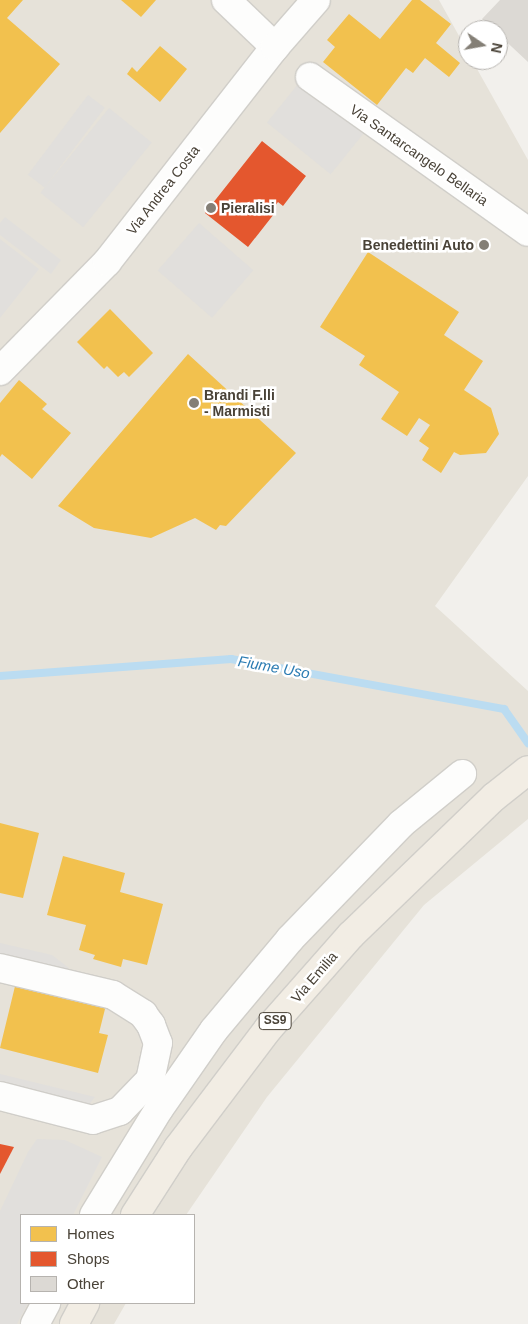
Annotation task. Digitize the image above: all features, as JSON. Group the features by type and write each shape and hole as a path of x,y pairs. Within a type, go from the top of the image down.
{"main road":[{"name":"Via Emilia","path":"136,1214 178,1148 268,1029 351,935 494,797 528,770"},
{"path":"74,1324 84,1304"}],"street":[{"path":"226,0 275,47"},
{"name":"Via Andrea Costa","path":"0,371 107,262 275,47 316,0"},
{"name":"Via Santarcangelo Bellaria","path":"310,77 528,232"},
{"path":"95,1214 160,1109 214,1030 278,954 401,824 462,774"},
{"path":"0,968 113,995 143,1014 151,1025 158,1043 150,1080 120,1111 93,1120 0,1096"},
{"path":"35,1324 45,1304"}],"shaded area":[{"path":"0,0 439,0 458,34 458,70 478,70 528,160 528,476 435,606 528,691 528,819 424,905 267,1097 187,1214 20,1214 20,1304 125,1304 114,1324 0,1324"},
{"path":"316,62 380,114 331,174 267,123"},
{"path":"88,95 105,108 45,188 28,175"},
{"path":"109,108 152,143 83,227 40,193"},
{"path":"5,217 61,260 51,274 0,235 0,223"},
{"path":"199,223 253,270 212,318 158,271"},
{"path":"0,239 39,269 0,318"},
{"path":"0,943 52,955 69,968 61,972 0,958"},
{"path":"0,1074 95,1097 84,1111 0,1090"},
{"path":"37,1139 65,1140 102,1157 74,1214 20,1214 20,1304 27,1304 17,1324 0,1324 0,1211 28,1152"}],"building: Homes":[{"path":"0,0 23,0 7,18 60,64 0,133"},
{"path":"121,0 156,0 141,17"},
{"path":"412,0 420,0 451,24 436,43 458,61 458,66 449,77 425,58 413,73 406,68 377,105 323,62 335,47 327,40 349,14 380,39"},
{"path":"160,46 187,69 160,102 127,74 132,67 137,72"},
{"path":"368,252 459,312 444,335 483,361 464,390 491,408 499,434 486,453 460,455 454,452 441,473 422,460 429,448 419,441 430,425 419,418 407,436 381,419 399,392 359,365 365,356 320,327"},
{"path":"110,309 153,353 129,377 124,372 118,377 107,366 104,369 77,342"},
{"name":"Brandi F.lli - Marmisti","path":"188,354 296,453 226,526 220,525 216,530 195,518 151,538 94,528 58,506"},
{"path":"19,380 47,404 42,409 71,433 32,479 2,454 0,457 0,403"},
{"path":"0,823 39,833 23,898 0,893"},
{"path":"63,856 125,873 120,892 163,904 147,965 123,959 121,967 93,959 95,955 79,950 86,925 47,915"},
{"path":"17,978 107,1001 99,1033 108,1035 98,1073 0,1048"}],"building: Shops":[{"path":"262,141 306,176 283,206 278,202 271,211 274,214 248,247 205,213"},
{"path":"0,1144 14,1147 0,1174"}],"building: Other":[{"path":"500,0 528,0 528,62 508,43 508,20 482,19"}],"waterway":[{"name":"Fiume Uso","path":"0,676 231,659 504,709 528,743"}],"place":[{"name":"Pieralisi","path":"211,208"},
{"name":"Benedettini Auto","path":"484,245"},
{"name":"Brandi F.lli - Marmisti","path":"194,403"}]}
